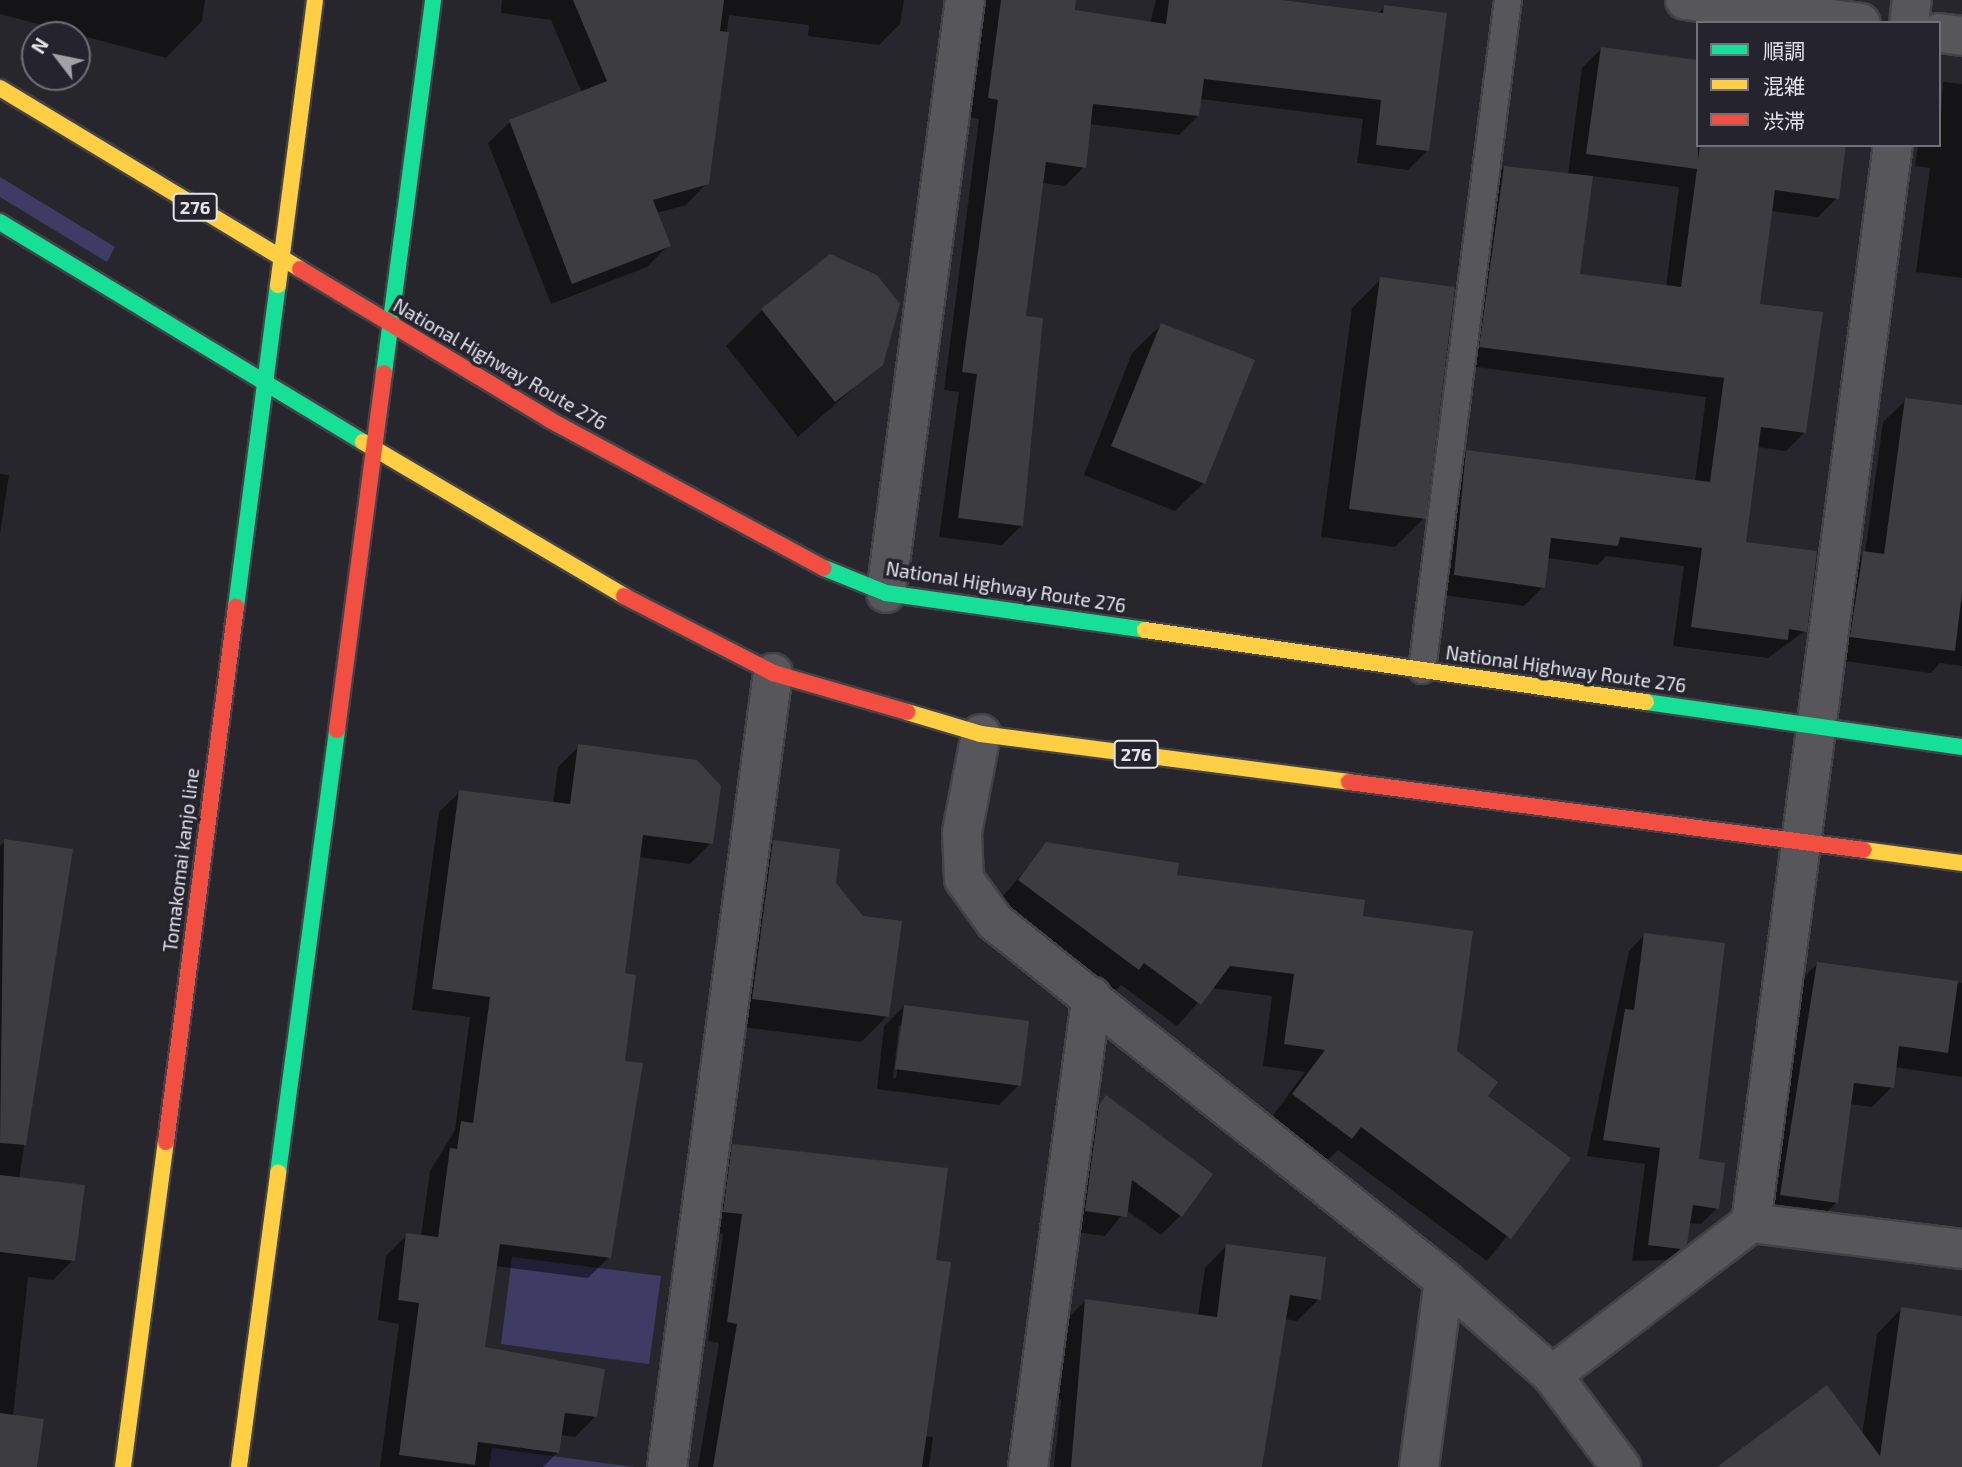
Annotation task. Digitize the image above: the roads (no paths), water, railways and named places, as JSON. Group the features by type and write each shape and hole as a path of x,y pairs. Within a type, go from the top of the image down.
{"main road":[{"name":"Tomakomai kanjo line","path":"123,1467 315,0"},
{"path":"239,1467 433,0"},
{"name":"National Highway Route 276","path":"0,89 550,420 831,571 886,593 1962,747"},
{"name":"276","path":"0,222 575,570 773,673 981,734 1962,863"}],"street":[{"path":"886,593 965,0"},
{"path":"1685,0 1846,21"},
{"path":"1909,21 1912,0"},
{"path":"1941,33 1962,36"},
{"path":"1751,1223 1893,147"},
{"path":"667,1467 773,673"},
{"path":"981,734 962,833 964,879 995,922 1092,996 1444,1280 1552,1376 1621,1467"},
{"path":"1028,1467 1092,996"},
{"path":"1552,1376 1751,1223 1962,1249"},
{"path":"1419,1467 1444,1280"}],"lane":[{"path":"1422,670 1508,0"}]}
